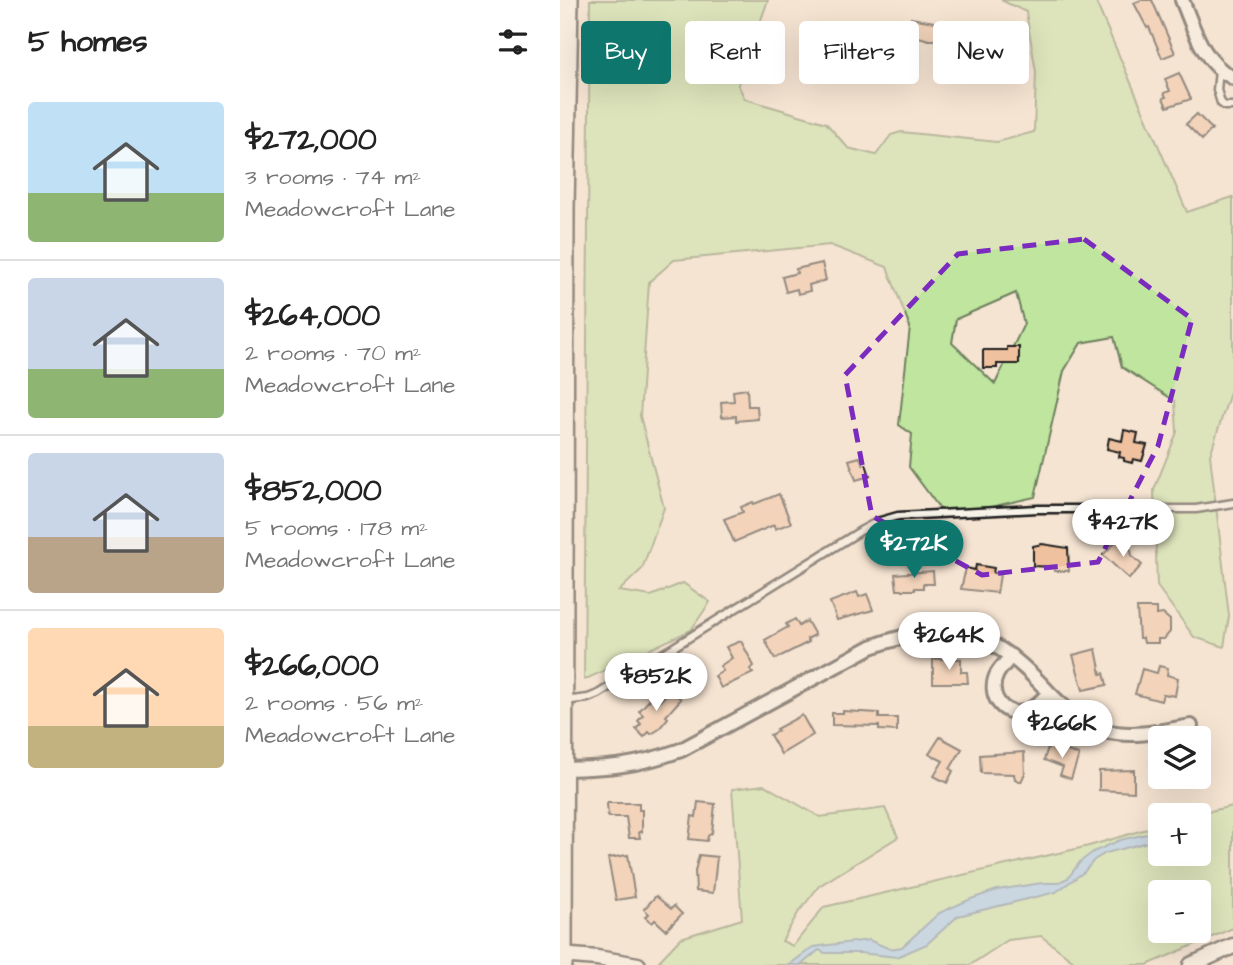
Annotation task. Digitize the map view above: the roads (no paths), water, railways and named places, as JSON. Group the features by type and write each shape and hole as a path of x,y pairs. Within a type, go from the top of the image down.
{"main road":[{"path":"561,959 562,208 568,0"}],"street":[{"path":"1182,0 1200,43 1219,69 1233,78"},
{"path":"563,769 634,765 681,750 844,660 893,639 931,631 956,631 975,635 1011,656 1086,722 1103,730 1137,734 1148,732"},
{"path":"1011,656 997,674 993,685 999,704 1014,713 1024,712 1033,708 1049,692"},
{"path":"1191,965 1233,946"},
{"path":"561,959 638,965"}],"lane":[{"path":"1219,69 1218,97 1225,106 1233,106"},
{"path":"562,701 598,694 877,522 898,516 1038,509 1196,509 1233,503"}],"water":[{"path":"1148,834 1148,842 1106,853 1056,892 958,916 927,944 897,957 825,953 819,950 801,965 789,965 813,947 869,940 890,949 902,947 939,913 997,890 1057,883 1068,878 1080,862 1093,852 1120,840"}]}
